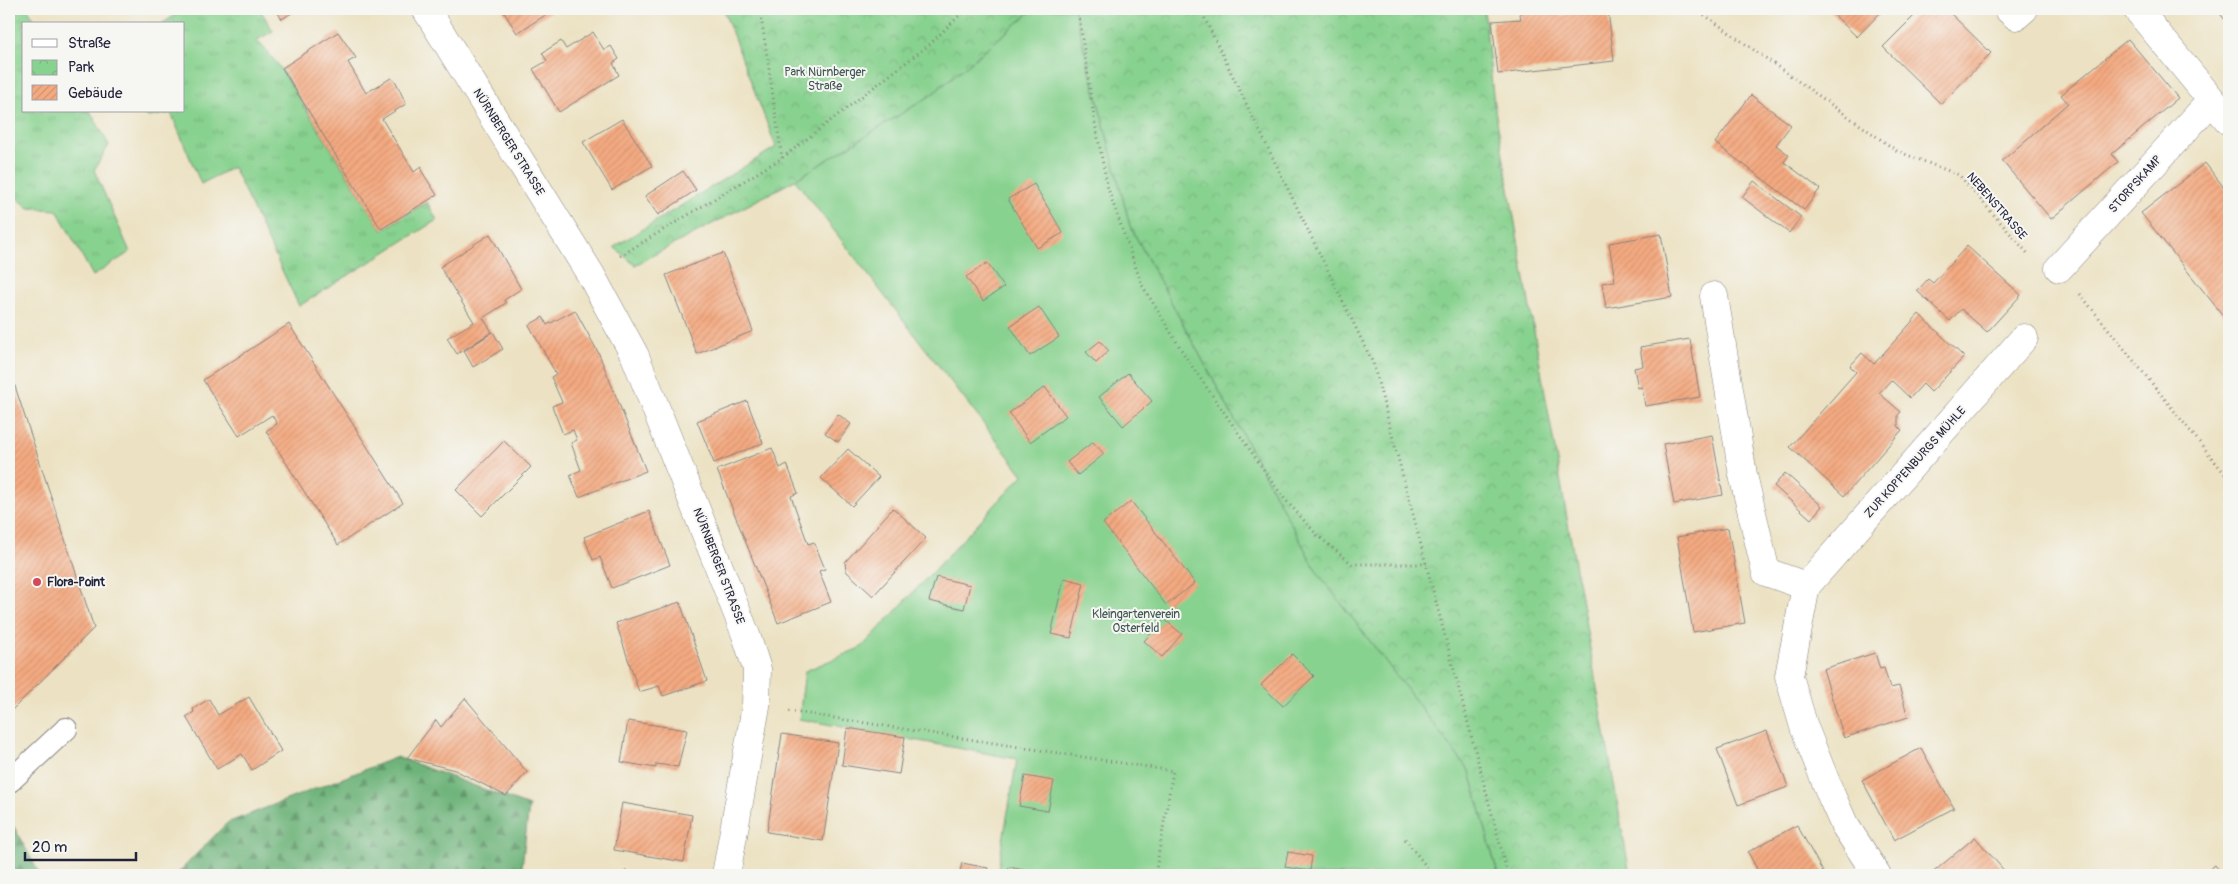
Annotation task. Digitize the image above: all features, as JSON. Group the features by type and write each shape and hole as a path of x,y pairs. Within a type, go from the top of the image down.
{"street":[{"name":"NÜRNBERGER STRASSE","path":"426,9 591,275 635,356 746,635 757,669 756,706 726,875"},
{"path":"2008,9 2016,16 2024,9"},
{"path":"2137,9 2229,121"},
{"name":"STORPSKAMP","path":"2059,268 2212,100"},
{"path":"1714,296 1743,475 1766,572 1806,586 1789,676 1804,727 1831,795 1844,824 1876,875"},
{"name":"ZUR KOPPENBURGS MÜHLE","path":"1806,586 2024,338"}],"lane":[{"path":"9,780 66,729"}],"path":[{"path":"760,9 782,158"},
{"path":"591,275 782,158 930,44 966,9"},
{"path":"1078,9 1094,118 1108,188 1142,285 1187,359 1282,496 1317,535 1352,564 1427,564"},
{"path":"1200,9 1373,363 1508,875"},
{"name":"NEBENSTRASSE","path":"1696,9 1897,151 1959,175 2028,254 2059,268 2229,478"},
{"path":"756,706 1173,771 1155,875"},
{"path":"1405,839 1433,875"}],"green space":[{"path":"9,9 28,9 36,22 22,22 22,112 91,112 109,145 94,170 130,252 93,276 57,210 29,208 9,191"},
{"path":"185,9 260,9 273,31 257,40 279,66 382,230 427,202 437,220 299,306 233,167 201,184 171,113 149,117 140,112 185,112 185,22 164,22"},
{"name":"Park Nürnberger Straße","path":"723,9 1034,9 930,96 795,180 635,265 614,247 776,147"},
{"name":"Kleingartenverein Osterfeld","path":"1034,9 1074,9 1130,226 1317,572 1470,772 1498,875 997,875 1017,759 799,719 805,671 862,647 1023,475 795,180 930,96"},
{"path":"1074,9 1484,9 1494,104 1630,875 1498,875 1470,772 1317,572 1130,226"},
{"path":"397,757 529,806 521,875 176,875 227,823"},
{"path":"9,821 14,827 40,875 9,875"}],"building":[{"path":"275,9 298,9 282,19"},
{"path":"502,9 555,9 517,33"},
{"path":"1519,9 1557,9 1558,15 1608,10 1614,61 1498,74 1492,21 1521,19"},
{"path":"1828,9 1884,9 1857,37"},
{"path":"1921,9 1946,9 1991,53 1941,104 1883,47"},
{"path":"2216,9 2229,9 2229,25 2222,16"},
{"path":"338,32 356,58 348,62 366,93 391,78 396,82 406,104 382,119 414,172 422,166 421,170 437,195 381,229 282,68"},
{"path":"593,32 604,50 611,46 619,59 613,63 619,75 559,112 533,69 547,61 542,53 561,41 566,49"},
{"path":"2128,39 2178,98 2112,154 2118,162 2051,219 2002,161 2068,103 2061,95"},
{"path":"1751,95 1791,125 1776,145 1789,155 1784,162 1820,189 1804,210 1715,143"},
{"path":"622,119 652,166 612,190 583,142"},
{"path":"2205,163 2229,194 2229,323 2141,213"},
{"path":"683,171 696,190 658,215 645,196"},
{"path":"1754,181 1801,217 1789,233 1742,197"},
{"path":"1034,184 1063,233 1037,248 1008,199"},
{"path":"490,234 521,289 504,300 506,303 483,318 492,332 457,354 447,338 474,322 440,267"},
{"path":"1661,234 1672,297 1606,308 1602,283 1615,281 1609,243"},
{"path":"1967,246 2021,295 1987,332 1961,309 1950,321 1917,291 1928,279 1933,283"},
{"path":"723,253 753,331 697,354 666,275"},
{"path":"987,263 1004,287 983,301 966,277"},
{"path":"1039,307 1059,337 1030,356 1010,326"},
{"path":"575,310 599,354 646,471 579,497 570,475 581,470 571,443 577,440 573,430 563,434 552,406 562,402 551,377 556,374 529,325 543,317 547,325"},
{"path":"1919,314 1964,357 1931,392 1923,384 1910,398 1891,380 1879,393 1901,412 1898,415 1898,426 1902,430 1844,496 1790,447 1856,372 1850,366 1862,353 1874,364"},
{"path":"289,324 403,503 338,545 266,431 277,424 272,415 239,436 203,380"},
{"path":"493,332 503,349 473,367 464,351"},
{"path":"1690,339 1700,397 1645,406 1642,387 1638,388 1634,368 1643,366 1640,347"},
{"path":"1100,341 1109,351 1096,363 1086,352"},
{"path":"9,368 94,628 9,713"},
{"path":"1128,373 1152,401 1123,426 1099,397"},
{"path":"1045,387 1066,416 1030,442 1009,413"},
{"path":"747,401 763,443 714,463 697,421"},
{"path":"838,414 851,424 838,442 825,433"},
{"path":"1712,435 1723,495 1674,504 1663,444"},
{"path":"504,441 531,467 482,516 456,490"},
{"path":"1093,442 1104,454 1078,475 1067,462"},
{"path":"772,448 780,468 787,464 798,493 791,496 808,544 814,542 825,569 819,571 831,602 778,623 717,470"},
{"path":"848,449 879,477 852,506 821,478"},
{"path":"1785,473 1822,506 1811,519 1774,486"},
{"path":"1131,501 1195,583 1166,605 1103,523"},
{"path":"893,508 926,538 873,596 846,571 845,562"},
{"path":"649,511 670,565 612,588 600,557 593,560 584,537"},
{"path":"1728,528 1745,623 1693,632 1677,537"},
{"path":"936,577 970,585 964,609 929,601"},
{"path":"1064,578 1084,583 1071,638 1051,634"},
{"path":"680,602 707,681 663,696 659,686 639,692 616,623"},
{"path":"1164,619 1182,634 1162,657 1144,641"},
{"path":"1875,653 1880,669 1884,668 1890,688 1899,686 1908,717 1844,738 1823,669"},
{"path":"1292,654 1314,676 1283,706 1261,685"},
{"path":"249,697 281,751 252,770 242,754 217,769 186,717 194,712 193,709 209,699 218,715"},
{"path":"465,698 527,772 506,796 455,770 407,758 436,720 441,727"},
{"path":"628,721 687,730 678,767 656,764 656,768 621,762"},
{"path":"847,728 905,737 899,774 842,765"},
{"path":"1767,731 1788,787 1738,805 1717,749"},
{"path":"782,734 838,743 823,841 767,832"},
{"path":"1921,748 1954,808 1894,840 1862,780"},
{"path":"1025,776 1054,781 1048,811 1019,806"},
{"path":"622,803 692,815 684,862 614,850"},
{"path":"1797,825 1823,872 1817,875 1760,875 1748,852"},
{"path":"1975,837 2008,875 1930,875"},
{"path":"1288,852 1312,856 1310,871 1285,867"},
{"path":"962,863 988,868 987,875 959,875"},
{"path":"2215,865 2223,875 2202,875"},
{"path":"1009,867 1033,872 1033,875 1007,875"},
{"path":"625,871 641,874 641,875 624,875"}],"place":[{"name":"Flora-Point","path":"37,582"}]}
